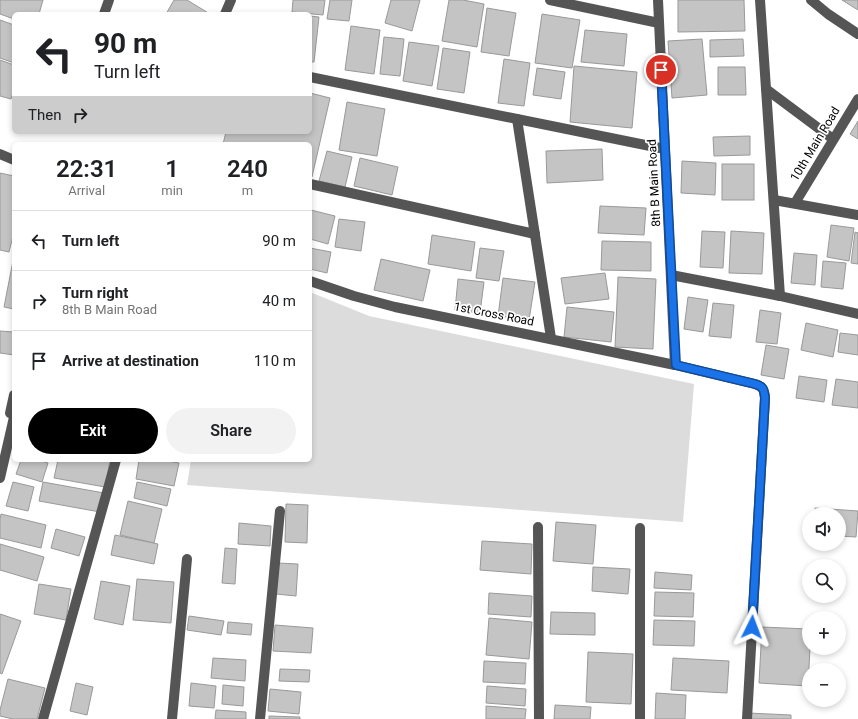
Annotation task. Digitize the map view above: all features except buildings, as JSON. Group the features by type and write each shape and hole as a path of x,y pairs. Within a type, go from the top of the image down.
{"street":[{"path":"105,12 109,0"},
{"path":"226,12 231,0"},
{"path":"550,0 659,23"},
{"name":"8th B Main Road","path":"658,0 676,365"},
{"path":"760,0 780,296"},
{"path":"811,0 828,14 858,34"},
{"path":"312,77 665,149"},
{"path":"766,89 833,139"},
{"name":"10th Main Road","path":"795,203 858,99"},
{"path":"517,119 551,338"},
{"path":"0,154 12,159"},
{"path":"312,184 535,234"},
{"path":"774,200 858,215"},
{"path":"671,275 780,296 858,314"},
{"name":"1st Cross Road","path":"312,282 354,296 395,307 551,338 676,365 761,386 764,390 765,398 746,719"},
{"path":"0,478 9,414 12,403"},
{"path":"43,719 115,462"},
{"path":"260,719 280,511"},
{"path":"538,527 539,719"},
{"path":"640,528 640,719"},
{"path":"172,719 187,559"}],"shaded area":[{"path":"312,293 369,316 694,384 683,522 187,485 191,462 312,462"}],"route":[{"path":"661,70 676,365 755,384 761,386 764,390 765,398 752,627"}]}
